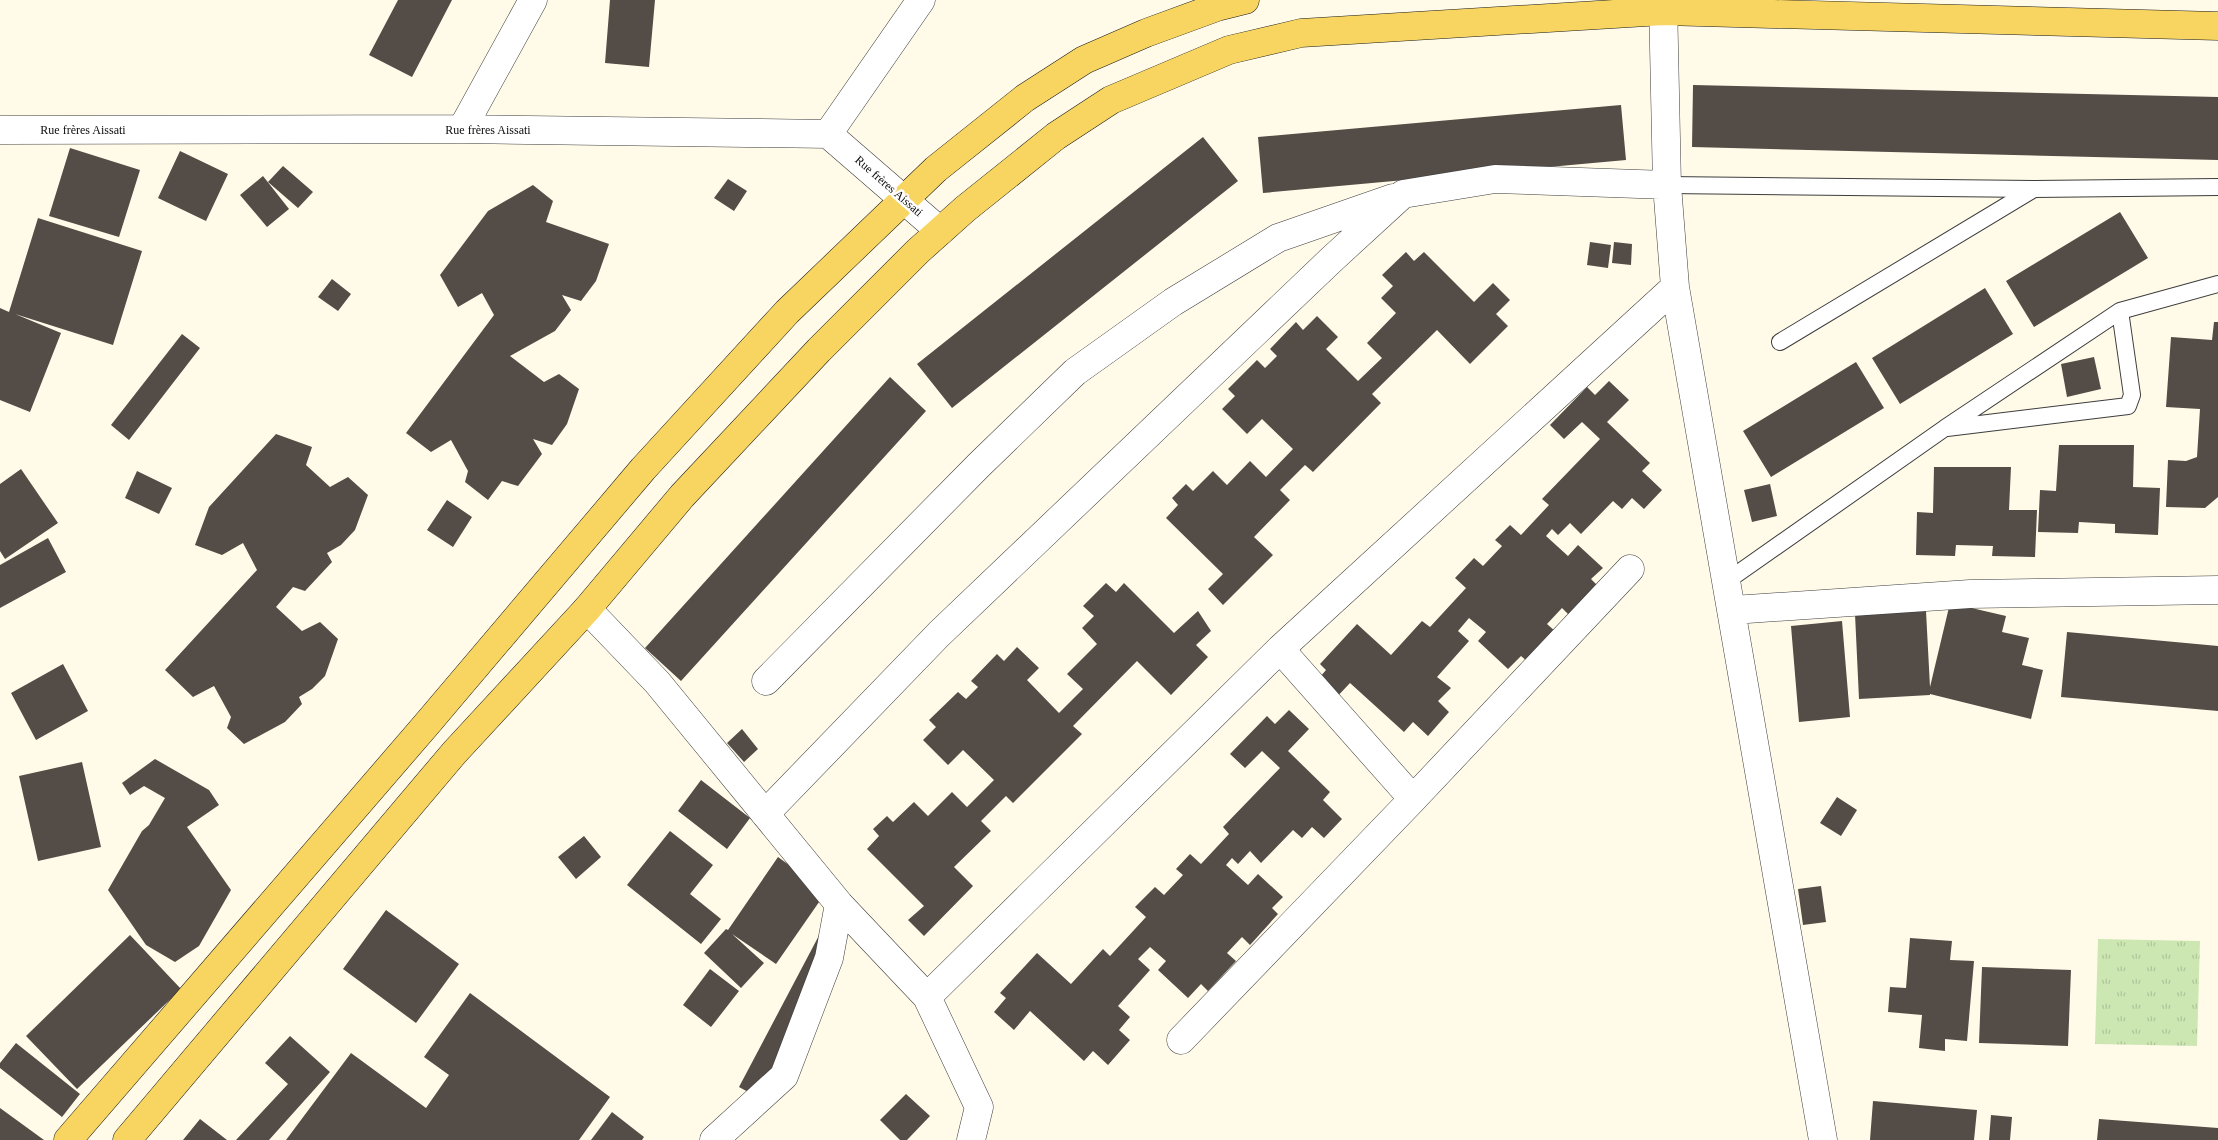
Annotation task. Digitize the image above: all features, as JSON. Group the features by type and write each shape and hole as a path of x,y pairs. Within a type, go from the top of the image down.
{"main road":[{"path":"68,1140 426,725 642,469 787,312 936,169 1025,98 1084,60 1146,33 1217,7 1245,0"},
{"path":"127,1140 454,753 587,609 695,482 819,350 940,231 1056,136 1111,100 1229,50 1301,34 1663,6 2218,26"}],"street":[{"path":"462,129 533,0"},
{"path":"828,134 921,0"},
{"path":"1663,6 1667,185 1675,287 1733,610 1823,1140"},
{"name":"Rue frères Aissati","path":"0,130 462,129 828,134 940,231"},
{"path":"766,681 979,465 1075,372 1172,302 1278,238 1403,194 1495,179 1667,185"},
{"path":"765,814 939,634 1331,260 1403,194"},
{"path":"926,997 1280,649 1675,287"},
{"path":"1181,1040 1414,799 1630,569"},
{"path":"1733,610 1970,594 2218,590"},
{"path":"587,609 657,682 839,904 926,997 979,1107 970,1140"},
{"path":"1280,649 1414,799"},
{"path":"714,1140 784,1076 829,958 839,904"}],"lane":[{"path":"1667,185 2034,189 2218,187"},
{"path":"1780,342 2034,189"},
{"path":"1727,581 1945,428 2120,312 2218,284"},
{"path":"1945,428 2128,406 2132,395 2120,312"}],"green space":[{"path":"2098,939 2200,941 2197,1046 2095,1044"}],"building":[{"path":"398,0 452,0 412,77 369,55"},
{"path":"610,0 655,0 649,67 605,63"},
{"path":"1693,85 2218,97 2218,160 1692,147"},
{"path":"1621,105 1626,160 1263,193 1258,137"},
{"path":"1203,137 1238,181 952,408 917,364"},
{"path":"70,148 140,170 119,237 49,216"},
{"path":"180,151 228,174 206,221 158,198"},
{"path":"283,166 313,192 298,208 268,182"},
{"path":"263,176 289,209 267,227 240,195"},
{"path":"728,179 747,191 734,211 714,198"},
{"path":"533,185 553,201 546,222 609,244 596,281 581,301 562,295 571,310 555,331 510,356 544,382 559,374 579,389 567,424 552,445 533,439 542,454 518,486 502,481 488,500 465,482 468,471 451,440 431,452 406,433 494,315 482,293 458,307 440,275 488,211"},
{"path":"2120,212 2148,258 2034,327 2006,281"},
{"path":"38,218 142,251 113,345 15,314 61,333 30,412 0,400 0,308 9,312"},
{"path":"1590,242 1611,245 1608,268 1587,265"},
{"path":"1614,242 1632,244 1631,265 1612,263"},
{"path":"1406,252 1414,261 1424,252 1474,302 1493,283 1510,300 1496,314 1508,326 1470,364 1437,330 1372,394 1381,403 1313,472 1305,465 1280,490 1290,500 1254,537 1273,555 1223,605 1208,589 1223,574 1166,518 1178,505 1172,498 1186,484 1193,491 1213,471 1227,485 1250,461 1266,477 1293,449 1262,419 1247,434 1222,409 1235,396 1228,389 1257,360 1265,368 1277,356 1270,349 1296,322 1303,330 1317,316 1338,337 1326,349 1358,381 1382,358 1367,343 1396,313 1381,298 1393,286 1382,275"},
{"path":"332,279 351,294 338,311 318,297"},
{"path":"1985,288 2013,334 1900,404 1872,358"},
{"path":"2214,322 2218,322 2218,497 2205,508 2166,507 2168,460 2186,461 2197,457 2200,409 2166,407 2171,337 2212,340"},
{"path":"182,334 200,348 129,440 111,425"},
{"path":"2094,357 2101,389 2067,397 2061,364"},
{"path":"1856,362 1884,408 1771,477 1743,431"},
{"path":"890,377 926,411 681,681 645,648"},
{"path":"1609,381 1629,400 1607,422 1650,463 1642,471 1662,490 1644,509 1632,498 1622,509 1613,501 1581,534 1570,523 1558,535 1552,529 1546,536 1568,556 1578,545 1603,568 1591,579 1597,585 1570,616 1562,608 1547,624 1556,632 1528,662 1521,656 1508,669 1478,641 1486,632 1469,618 1458,631 1469,641 1437,677 1451,688 1438,701 1449,712 1428,736 1413,722 1404,732 1350,683 1333,701 1314,684 1326,670 1320,664 1357,624 1391,655 1422,621 1430,627 1466,588 1455,578 1474,558 1483,566 1502,546 1495,540 1510,525 1521,535 1549,505 1542,499 1600,439 1582,422 1564,439 1550,425 1587,387 1595,395"},
{"path":"276,434 312,447 306,465 330,487 348,477 368,495 355,530 341,545 327,553 332,562 305,591 293,587 276,607 302,631 320,622 338,639 325,676 312,689 299,697 302,704 285,722 244,744 227,728 231,717 214,686 193,697 165,670 257,570 243,543 222,555 195,545 209,507"},
{"path":"2059,445 2134,445 2133,487 2160,488 2158,535 2115,533 2115,524 2079,522 2078,533 2038,532 2040,490 2056,491"},
{"path":"1934,467 2011,467 2009,510 2037,510 2035,557 1992,556 1993,546 1956,545 1955,556 1916,555 1917,512 1933,513"},
{"path":"21,469 58,523 5,559 0,551 0,484"},
{"path":"137,471 172,488 159,514 125,498"},
{"path":"1770,484 1777,516 1752,522 1744,490"},
{"path":"447,500 472,517 453,547 427,530"},
{"path":"48,538 66,572 0,608 0,565"},
{"path":"1106,583 1116,592 1124,583 1174,633 1198,611 1211,631 1196,645 1208,657 1171,695 1137,661 1073,726 1082,734 1013,803 1006,796 981,821 991,831 954,867 973,886 924,936 908,920 924,906 867,849 879,836 873,829 887,816 893,822 914,802 928,816 952,792 967,807 994,780 963,750 948,765 923,740 936,727 929,720 958,692 966,699 978,687 971,681 997,654 1004,661 1017,647 1039,668 1027,680 1059,713 1083,689 1067,674 1097,644 1082,628 1094,616 1083,606"},
{"path":"1950,603 2006,616 2002,632 2029,638 2022,665 2043,670 2031,719 1930,694 1859,699 1855,614 1926,611 1930,687"},
{"path":"1842,621 1850,717 1799,722 1791,626"},
{"path":"2067,632 2218,646 2218,711 2061,697"},
{"path":"63,664 88,711 36,740 11,693"},
{"path":"1289,710 1309,729 1288,751 1330,792 1323,800 1342,819 1324,838 1312,827 1302,838 1293,830 1261,863 1250,851 1238,864 1232,858 1226,865 1248,885 1258,874 1283,897 1272,908 1278,914 1250,945 1242,937 1227,953 1236,961 1208,991 1201,984 1188,998 1158,970 1166,961 1150,947 1138,959 1150,970 1118,1006 1130,1017 1119,1030 1130,1040 1108,1065 1093,1051 1084,1061 1030,1011 1014,1030 994,1012 1006,998 1000,993 1037,953 1071,984 1103,949 1110,956 1146,917 1135,907 1155,887 1164,895 1183,875 1176,869 1190,854 1201,864 1229,834 1223,827 1280,768 1262,751 1245,768 1230,754 1267,716 1275,724"},
{"path":"742,729 758,749 744,762 727,743"},
{"path":"155,759 209,790 219,805 187,827 231,890 199,946 175,962 146,945 108,890 142,831 149,825 165,798 144,786 130,795 122,783"},
{"path":"82,762 101,847 38,861 19,776"},
{"path":"701,780 750,818 727,849 678,811"},
{"path":"1837,797 1857,810 1841,836 1820,823"},
{"path":"670,831 713,865 690,894 721,919 701,944 627,885"},
{"path":"584,836 601,857 576,879 558,857"},
{"path":"778,857 826,892 776,964 732,934 764,963 741,988 704,953 726,929 728,930"},
{"path":"1821,886 1826,922 1803,925 1798,889"},
{"path":"386,910 459,964 416,1023 343,969"},
{"path":"824,926 846,938 761,1099 739,1087"},
{"path":"130,935 181,989 77,1089 26,1036"},
{"path":"1910,938 1952,941 1950,960 1974,961 1967,1041 1945,1039 1945,1051 1919,1048 1922,1015 1888,1012 1890,987 1906,988"},
{"path":"1982,967 2071,970 2068,1046 1979,1043"},
{"path":"710,969 739,991 711,1027 683,1005"},
{"path":"470,993 610,1097 579,1140 286,1140 351,1053 426,1108 449,1075 424,1057"},
{"path":"290,1036 330,1072 269,1140 236,1140 288,1084 265,1063"},
{"path":"16,1043 80,1094 62,1117 0,1068 0,1063"},
{"path":"906,1094 930,1116 907,1140 900,1140 880,1120"},
{"path":"1873,1101 1977,1110 1974,1140 1870,1140"},
{"path":"0,1108 44,1140 0,1140"},
{"path":"612,1112 644,1137 642,1140 591,1140"},
{"path":"1991,1115 2012,1117 2010,1140 1989,1140"},
{"path":"200,1119 227,1140 183,1140"},
{"path":"2099,1119 2218,1128 2218,1140 2097,1140"}]}
